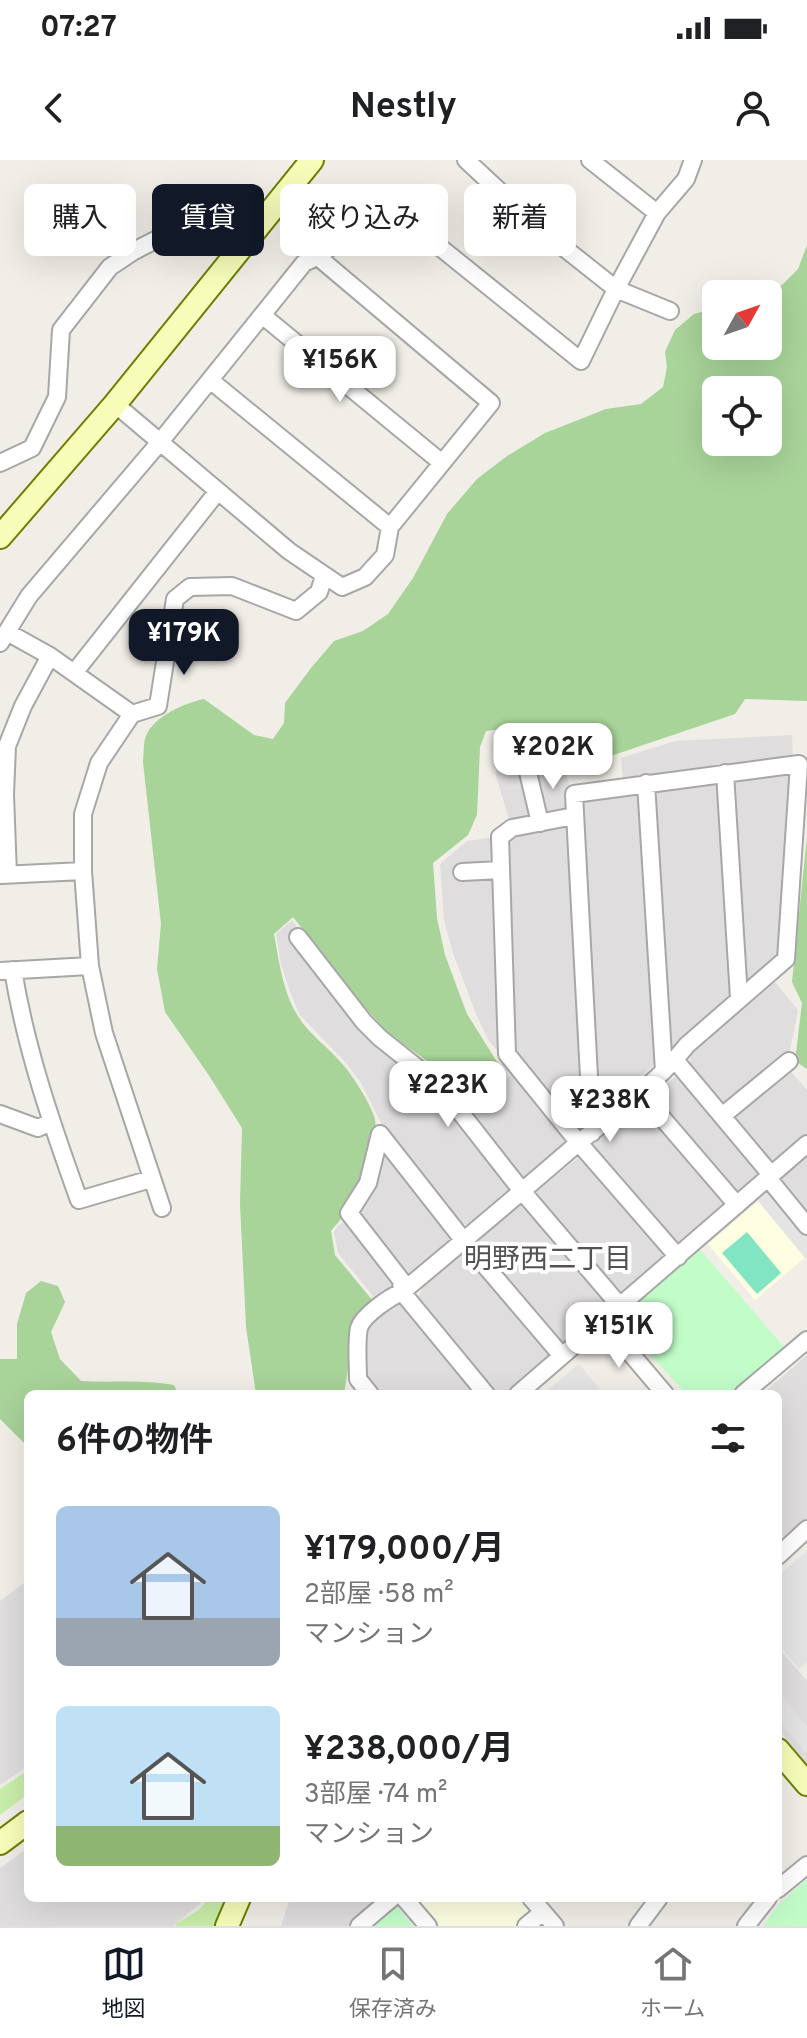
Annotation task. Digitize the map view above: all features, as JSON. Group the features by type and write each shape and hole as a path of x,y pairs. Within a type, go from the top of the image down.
{"street":[{"path":"264,220 312,160"},
{"path":"590,160 657,213"},
{"path":"132,714 50,656 3,637 29,596 160,442 304,263 318,257 359,222 379,198 581,361 657,213 686,179 693,160"},
{"path":"474,162 539,228 616,289 670,311"},
{"path":"0,463 32,448 57,397 61,330 110,267 152,242"},
{"path":"3,527 115,404 235,256"},
{"path":"115,404 289,551 324,576 342,587 365,577 385,555 390,527 491,403 318,257"},
{"path":"262,315 442,463"},
{"path":"210,380 390,527"},
{"path":"74,673 218,491"},
{"path":"162,1208 104,1033 90,966 83,871 83,814 99,763 132,714 158,706 175,599 190,587 232,586 296,611 319,592 324,576"},
{"path":"50,656 23,706 7,746 4,875 83,871"},
{"path":"367,1390 358,1379 359,1326 365,1318 402,1292 640,1092 687,1045 786,959 799,764 574,794 585,1138"},
{"path":"527,768 540,823"},
{"path":"725,773 739,998"},
{"path":"646,783 669,1065 722,1116 768,1171 768,1178 807,1226"},
{"path":"574,816 512,828 500,837 507,1054 585,1138 678,1257"},
{"path":"462,872 501,870"},
{"path":"298,937 364,1022 439,1085 522,1191 620,1306"},
{"path":"90,966 6,971 51,1122 79,1200 151,1179"},
{"path":"722,1116 789,1061"},
{"path":"640,1092 737,1205"},
{"path":"0,1114 38,1128 51,1122"},
{"path":"483,1390 402,1292 401,1280 349,1213 368,1183 380,1134 464,1241 562,1356"},
{"path":"523,1390 807,1144"},
{"path":"603,1321 662,1390"},
{"path":"748,1390 807,1340"},
{"path":"782,1552 807,1529"},
{"path":"782,1755 807,1784"},
{"path":"0,1843 24,1825"},
{"path":"782,1886 807,1865"},
{"path":"227,1926 237,1902"},
{"path":"359,1926 387,1902"},
{"path":"407,1902 428,1926"},
{"path":"534,1902 555,1926"},
{"path":"638,1926 654,1902"},
{"path":"746,1926 765,1902"},
{"path":"526,1926 543,1912"}],"shaded area":[{"path":"792,735 793,758 623,780 621,758 675,741"},
{"path":"552,755 563,761 571,791 570,811 510,823 495,772"},
{"path":"792,773 783,956 581,1127 571,1127 511,1053 502,849 518,830 582,822 580,803 589,797"},
{"path":"496,837 503,1053 498,1052 489,1041 453,953 444,920 440,864 467,841"},
{"path":"292,920 352,999 383,1033 477,1102 513,1073 566,1135 564,1144 525,1177 516,1176 509,1182 509,1192 469,1225 459,1223 384,1129 361,1083 347,1064 300,1015 281,965 276,934"},
{"path":"774,981 798,1010 788,1068 807,1090 807,1136 510,1390 495,1390 419,1297 422,1288 690,1064 691,1049"},
{"path":"380,1146 454,1240 377,1301 338,1253 334,1232 356,1211"},
{"path":"807,1153 807,1219 779,1185 779,1177"},
{"path":"769,1192 807,1238 807,1256 755,1300 708,1244"},
{"path":"769,1192 807,1238 805,1258 758,1201"},
{"path":"395,1303 402,1304 473,1390 374,1390 363,1377 364,1329"},
{"path":"807,1355 807,1525 782,1546 782,1390 767,1390"},
{"path":"579,1364 601,1390 548,1390"},
{"path":"807,1551 807,1662 799,1669 782,1649 782,1573"},
{"path":"24,1583 24,1769 0,1785 0,1601"},
{"path":"782,1652 807,1681 807,1764 782,1734"},
{"path":"782,1696 807,1726 807,1754 782,1725"},
{"path":"24,1851 24,1902 202,1902 173,1926 0,1926 0,1868"},
{"path":"289,1902 375,1902 348,1926 281,1926"},
{"path":"419,1902 528,1902 537,1912 521,1926 440,1926"}],"green space":[{"path":"807,245 807,701 745,699 735,714 578,767 557,751 541,750 510,728 486,731 480,747 477,815 468,835 433,863 437,918 445,955 467,1014 504,1073 476,1096 388,1033 293,917 274,934 282,976 293,1007 308,1030 348,1071 375,1119 375,1142 363,1180 344,1215 331,1231 335,1255 373,1301 350,1358 345,1390 255,1390 246,1327 240,1204 242,1128 165,1012 157,969 161,924 143,762 146,736 163,717 179,707 204,699 254,735 273,739 284,723 285,703 311,668 334,641 363,631 388,614 413,578 447,514 477,479 545,433 606,409 641,404 663,387 667,367 665,352 675,330 694,314 702,312 702,360 782,360 782,285 798,269"},
{"path":"807,837 807,1069 795,1061 802,1003 792,982"},
{"path":"747,1232 781,1273 757,1294 722,1253"},
{"path":"699,1248 785,1348 733,1390 682,1390 620,1320 619,1314"},
{"path":"41,1281 58,1286 65,1302 51,1332 60,1359 81,1381 162,1383 174,1385 176,1390 24,1390 24,1443 0,1419 0,1359 17,1359 17,1324 26,1293"},
{"path":"24,1773 24,1797 0,1815 0,1789"},
{"path":"807,1879 807,1926 763,1926 782,1901"},
{"path":"206,1902 227,1902 217,1926 176,1926"},
{"path":"396,1905 413,1926 372,1926"}],"district":[{"name":"明野西二丁目","path":"548,1261"}]}
